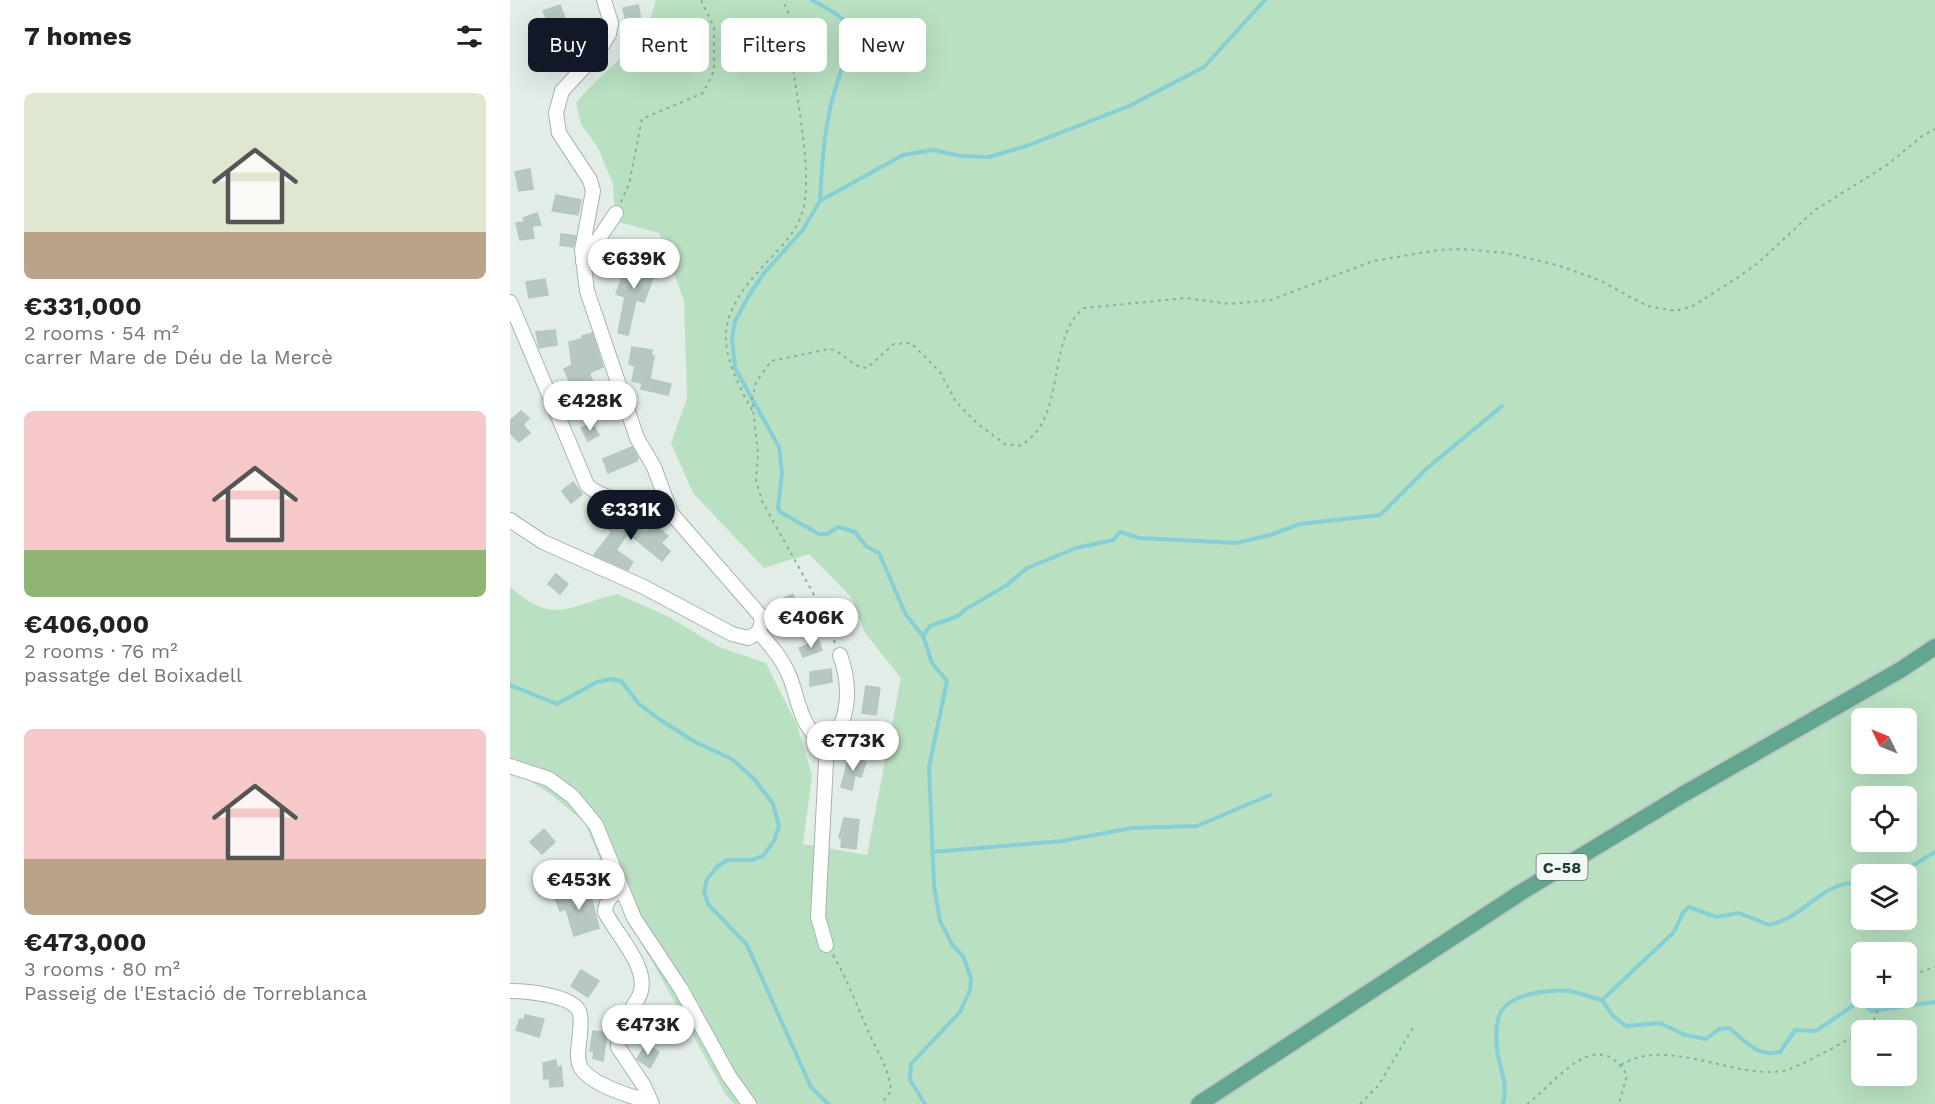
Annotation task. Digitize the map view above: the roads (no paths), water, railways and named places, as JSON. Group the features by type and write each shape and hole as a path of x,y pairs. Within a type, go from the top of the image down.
{"main road":[{"name":"C-58","path":"1199,1104 1520,893 1682,795 1902,669 1935,647"},
{"name":"C-58","path":"1216,1104 1579,869 1935,659"}],"street":[{"path":"510,520 552,547 644,587 732,634 748,638 759,632 762,621 760,615 684,531 666,504 654,467 637,438 595,319 583,262 584,234 593,191 590,180 560,133 556,113 562,91 597,53 609,34 611,23 604,0"},
{"path":"583,262 616,213"},
{"path":"510,302 587,485 596,494 608,498 666,504"},
{"path":"759,632 780,657 805,722 818,739 827,743"},
{"path":"826,945 819,917 827,743 837,730 846,706 848,685 840,655"},
{"path":"510,766 549,779 572,796 596,825 634,918 681,989 729,1076 750,1104"},
{"path":"621,889 611,896 606,904 605,912 636,964 644,984 642,993 621,1028 618,1047 644,1086 651,1102"},
{"path":"510,991 547,995 572,1004 578,1010 581,1020 578,1059 581,1068 610,1088 651,1102"}],"waterway":[{"path":"812,0 842,19 851,34 848,53 834,92 827,123 820,201"},
{"path":"925,1104 910,1080 911,1064 960,1012 970,990 971,978 963,956 953,946 940,921 934,886 929,767 947,681 932,663 923,636 906,615 879,553 866,546 855,532 838,527 827,534 819,534 780,512 778,508 782,473 779,447 735,368 732,338 735,321 765,272 802,231 820,201 903,155 933,150 961,156 989,157 1029,145 1129,106 1204,67 1265,0"},
{"path":"923,636 930,626 958,616 1007,585 1027,568 1076,548 1113,540 1120,532 1139,538 1236,543 1270,535 1300,524 1380,515 1425,470 1502,406"},
{"path":"510,685 557,704 597,682 611,679 621,681 639,704 659,719 695,742 732,759 755,780 773,804 779,826 774,841 763,856 752,860 727,860 718,866 707,879 704,891 708,904 747,945 811,1087 828,1104"},
{"path":"932,852 1062,841 1132,828 1197,826 1270,795"},
{"path":"1915,864 1935,852"},
{"path":"1503,1104 1505,1090 1496,1037 1499,1016 1511,1002 1530,994 1562,991 1602,1000 1672,934 1683,912 1689,907 1716,917 1739,913 1769,925 1794,915 1835,887 1851,884"},
{"path":"1602,1000 1613,1016 1626,1026 1660,1023 1685,1035 1706,1039 1719,1029 1729,1028 1752,1047 1765,1053 1780,1052 1795,1030 1816,1031 1858,1002 1863,1003 1871,1011 1935,1002"}]}
